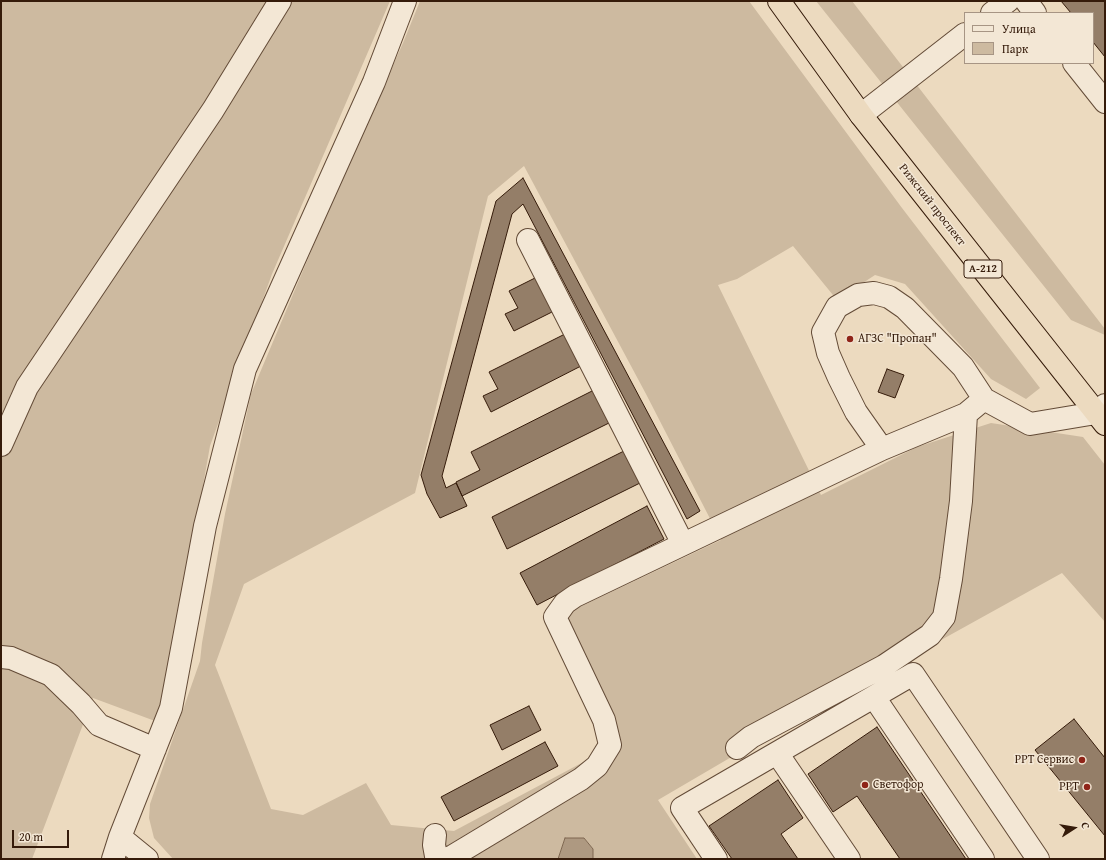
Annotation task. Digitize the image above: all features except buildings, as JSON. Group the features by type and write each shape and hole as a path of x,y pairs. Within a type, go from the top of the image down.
{"highway":[{"name":"Рижский проспект","path":"779,1 861,115 1102,414"}],"street":[{"path":"1,445 27,387 213,110 280,1"},
{"path":"147,859 116,853 171,708 205,526 245,369 374,82 405,1"},
{"path":"993,12 1008,1"},
{"path":"1026,1 1034,12"},
{"path":"861,115 964,35"},
{"path":"1075,64 1105,102"},
{"path":"528,240 684,544"},
{"path":"882,449 856,412 828,354 823,332 837,308 858,295 874,293 889,297 905,308 963,367 984,399 1030,424 1102,414"},
{"path":"435,835 434,845 436,856 444,859 453,856 581,779 597,766 610,745 604,720 555,617 565,603 575,596 882,449 966,414 984,399"},
{"path":"737,748 751,737 884,666 930,635 944,617 951,579 960,500 966,414"},
{"path":"1,656 11,658 51,675 81,704 99,725 155,749"},
{"path":"716,859 682,808 913,674 1038,859"},
{"path":"874,697 983,859"},
{"path":"777,753 849,859"}],"green space":[{"path":"1,1 390,1 272,274 210,446 167,689 155,721 93,698 32,859 1,859"},
{"path":"420,1 749,1 902,208 1040,388 1026,399 991,379 905,284 875,275 837,300 793,246 737,279 718,285 821,495 917,447 991,423 1083,437 1105,465 1105,622 1062,573 757,742 658,800 697,859 593,859 593,849 584,838 565,838 558,859 173,859 154,838 149,818 150,804 200,661 225,514 251,394 342,178 403,43","holes":["524,166 646,394 721,540 546,623 580,692 601,743 589,759 454,831 391,825 366,783 303,815 271,809 215,665 244,584 415,493 488,196"]},
{"path":"816,1 852,1 1105,329 1105,335 1071,320"}],"shaded area":[{"path":"565,838 584,838 593,849 593,859 558,859"}],"place":[{"name":"АГЗС \"Пропан\"","path":"850,339"},
{"name":"РРТ Сервис","path":"1082,760"},
{"name":"Светофор","path":"865,785"},
{"name":"РРТ","path":"1087,787"}]}
